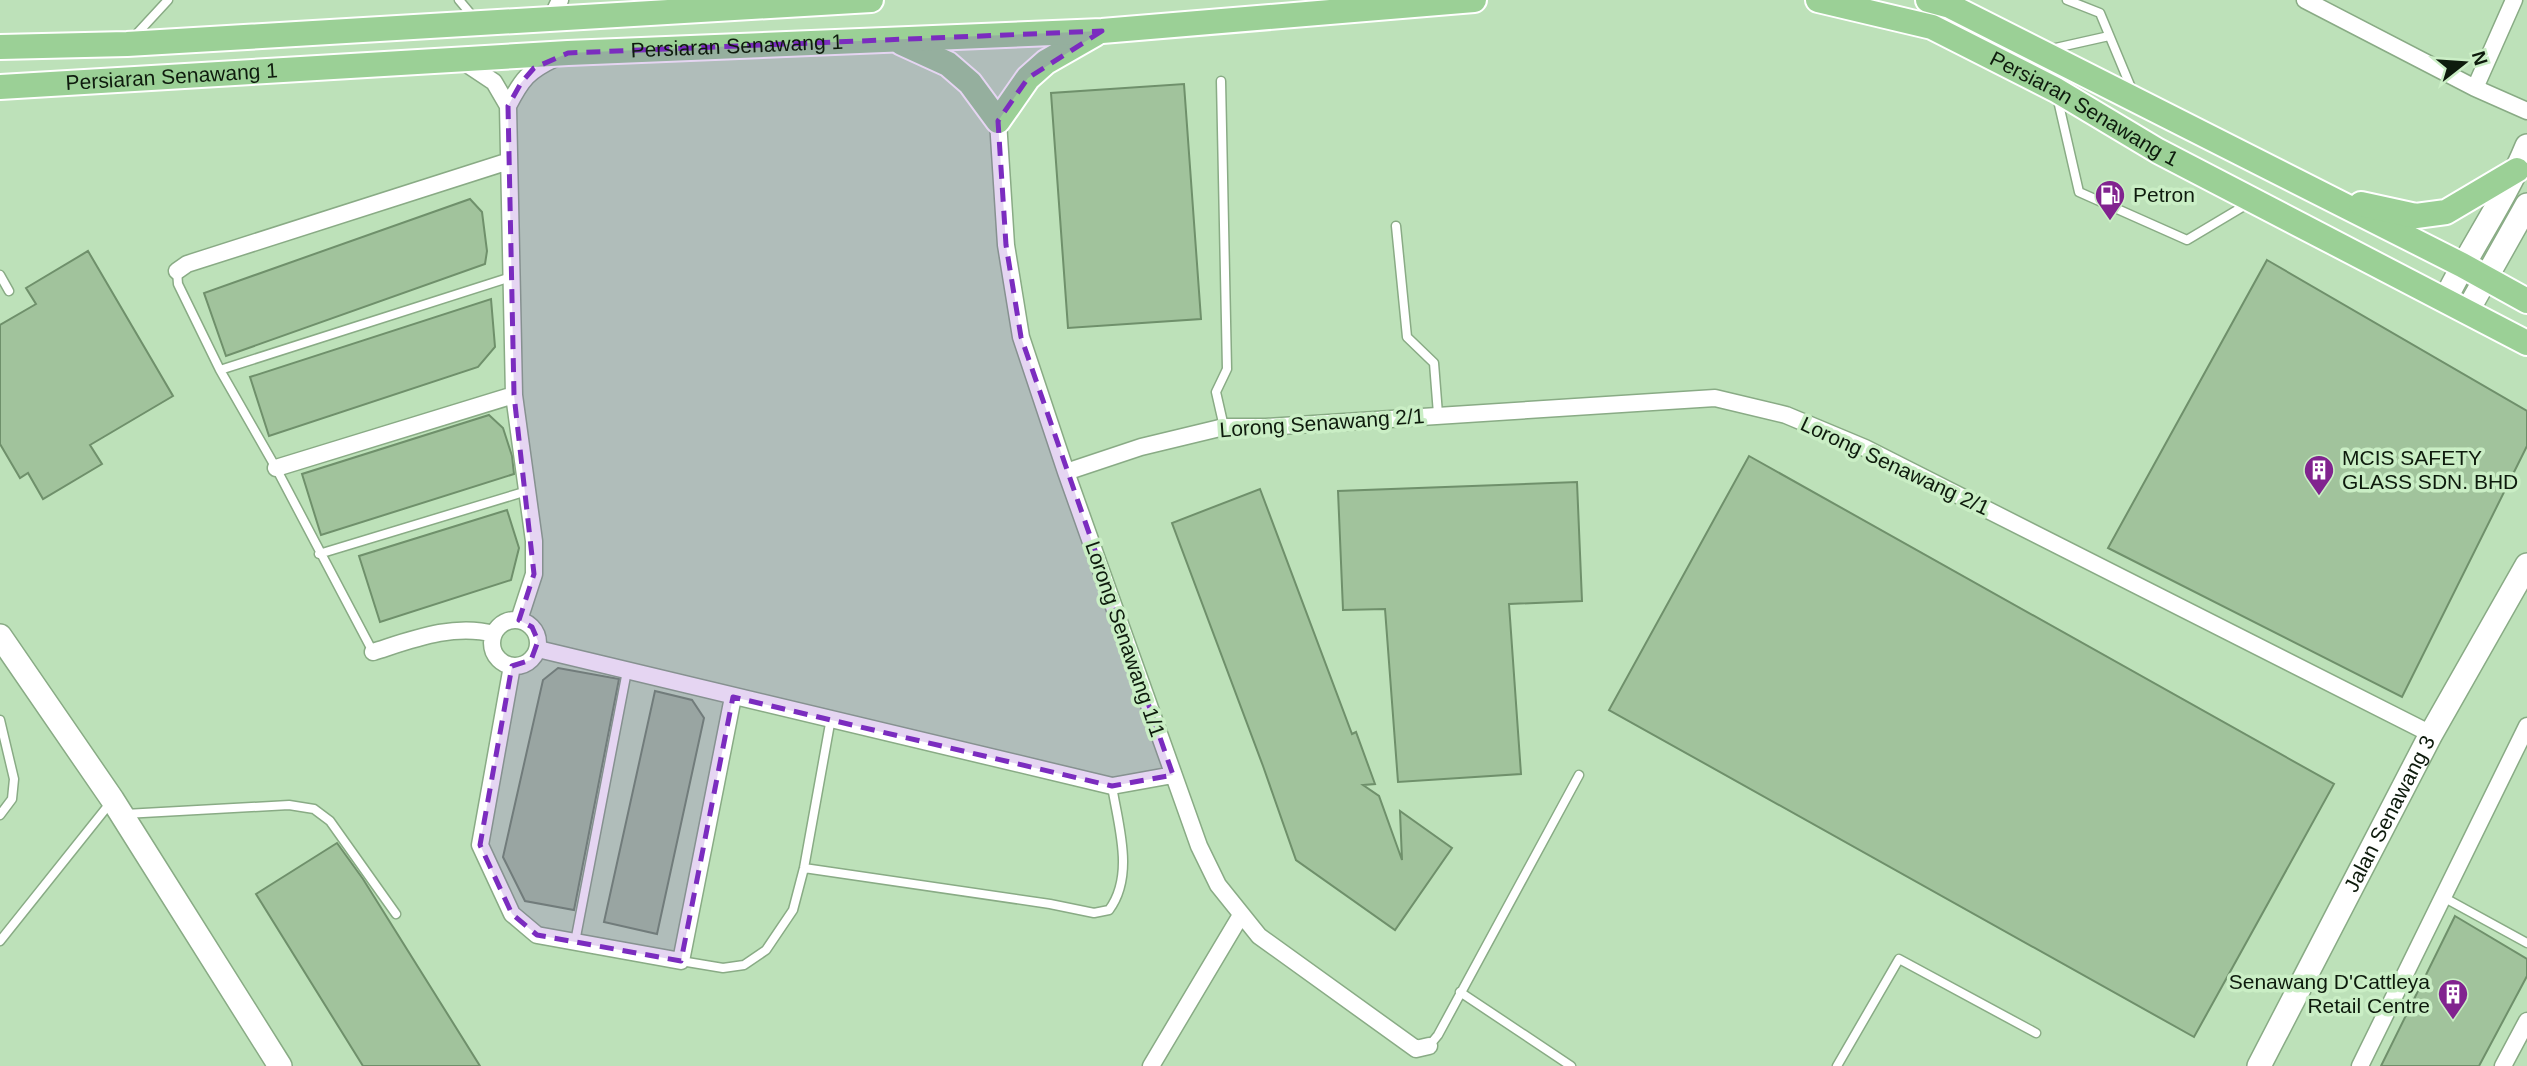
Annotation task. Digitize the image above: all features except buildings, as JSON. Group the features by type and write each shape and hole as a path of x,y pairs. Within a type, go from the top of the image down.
{"main road":[{"name":"Persiaran Senawang 1","path":"0,47 127,44 478,22 556,8 871,0"},
{"name":"Persiaran Senawang 1","path":"0,87 568,52 1102,31 1474,0"},
{"name":"Persiaran Senawang 1","path":"1818,0 1932,27 2056,90 2158,151 2527,343"},
{"name":"Persiaran Senawang 1","path":"1928,0 1950,6 2040,51 2462,265 2527,301"},
{"path":"897,40 947,64 970,83 998,121 1028,78 1037,70 1070,47 1102,31"},
{"path":"2326,197 2416,216 2446,212 2517,170"}],"street":[{"path":"2305,0 2475,88 2527,111"},
{"path":"2475,88 2514,0"},
{"path":"508,106 521,82 534,68 568,52"},
{"path":"459,59 494,82 508,106 514,395 534,541 534,574 519,620"},
{"name":"Lorong Senawang 1/1","path":"998,121 1006,245 1021,337 1173,775 1199,846 1217,885 1259,936 1416,1049 1429,1046"},
{"path":"2445,300 2517,170 2527,146"},
{"path":"177,271 187,264 509,161"},
{"path":"2468,310 2527,205"},
{"path":"276,468 514,395"},
{"name":"Lorong Senawang 2/1","path":"1066,472 1141,447 1224,427 1266,427 1715,398 1786,415 1865,448 2431,734"},
{"name":"Jalan Senawang 3","path":"2259,1066 2431,734 2527,565"},
{"path":"519,620 532,627 537,634 538,649 531,660 512,666 495,654 495,634 505,623 519,620"},
{"path":"373,652 437,632 486,631 495,634"},
{"path":"0,636 117,807 280,1066"},
{"path":"538,649 1112,786 1173,775"},
{"path":"512,666 480,845 512,914 537,935 681,961 733,697"},
{"path":"2360,1066 2527,726"},
{"path":"1151,1066 1241,915"},
{"path":"2503,1066 2527,1021"},
{"path":"2273,1066 2274,1035"}],"lane":[{"path":"127,44 169,0"},
{"path":"459,0 478,22"},
{"path":"2067,0 2100,13 2136,100"},
{"path":"2040,51 2109,36"},
{"path":"1221,81 1227,369 1216,392 1224,427"},
{"path":"2056,90 2079,192 2187,240 2255,200"},
{"path":"1396,226 1407,337 1434,363 1438,414"},
{"path":"177,271 178,284 220,370 276,468 373,652"},
{"path":"0,275 9,292"},
{"path":"220,370 512,276"},
{"path":"319,554 527,491"},
{"path":"575,942 627,671"},
{"path":"681,961 723,968 744,965 766,950 793,910 804,868 831,718"},
{"path":"0,720 14,779 12,799 0,815"},
{"path":"1429,1046 1438,1035 1579,775"},
{"path":"804,868 1050,904 1094,913 1109,910 1119,897 1123,876 1122,846 1112,786"},
{"path":"0,941 117,807 289,806 314,809 330,821 396,914"},
{"path":"2443,897 2527,943"},
{"path":"1837,1066 1899,959 2036,1033"},
{"path":"1460,992 1571,1066"}],"highlighted area":[{"path":"1102,31 1028,78 998,121 1006,245 1021,337 1173,775 1112,786 733,697 681,961 537,935 512,914 480,845 512,666 531,660 538,641 532,627 519,620 534,574 514,395 508,106 521,83 534,68 568,53"}],"place":[{"name":"Petron","path":"2110,222"},
{"name":"MCIS SAFETY GLASS SDN. BHD","path":"2319,497"},
{"name":"Senawang D'Cattleya Retail Centre","path":"2453,1021"}]}
